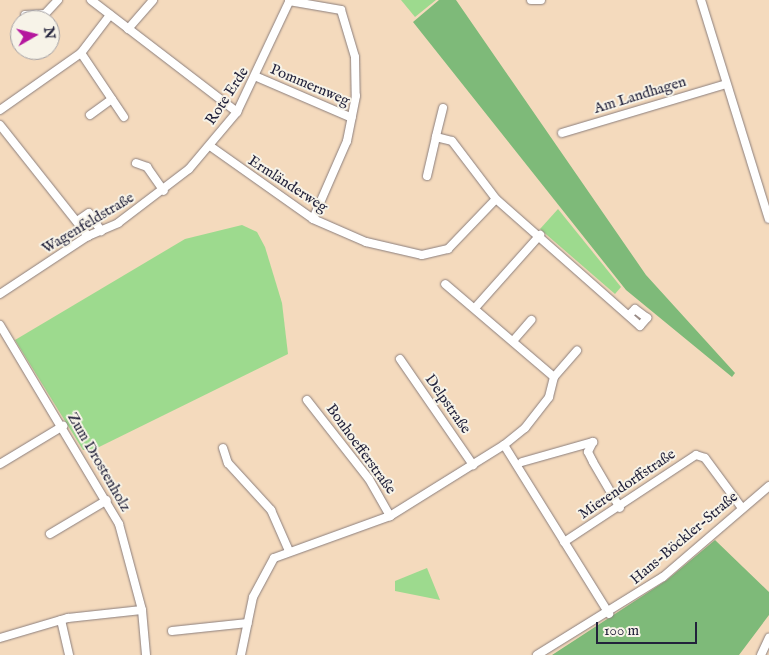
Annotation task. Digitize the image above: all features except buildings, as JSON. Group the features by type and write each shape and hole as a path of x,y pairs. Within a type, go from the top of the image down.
{"street":[{"path":"48,10 58,0"},
{"path":"91,0 237,112"},
{"path":"128,29 153,0"},
{"path":"531,0 541,0"},
{"path":"700,0 769,218"},
{"path":"290,1 342,10 356,64 352,118 332,179 313,219"},
{"name":"Rote Erde","path":"164,191 210,146 237,112 257,77 290,1"},
{"path":"0,110 81,53 110,15"},
{"path":"81,53 124,117"},
{"name":"Pommernweg","path":"257,77 352,118"},
{"name":"Am Landhagen","path":"562,133 726,84"},
{"path":"90,115 112,99"},
{"path":"427,176 443,108"},
{"path":"0,125 39,180 88,236"},
{"path":"436,137 452,141 496,199 631,313"},
{"name":"Ermländerweg","path":"210,146 313,219 366,242 412,252 435,254 448,249 496,199"},
{"path":"136,163 147,167 164,191"},
{"name":"Wagenfeldstraße","path":"0,294 88,236 101,231 164,191"},
{"path":"76,221 88,213 101,231"},
{"path":"475,308 509,267 540,235"},
{"path":"445,284 554,377"},
{"path":"513,341 531,320"},
{"name":"Zum Drostenholz","path":"0,325 63,426 119,524 142,610 146,655"},
{"path":"241,655 260,577 274,558 289,551 355,532 390,516 504,444 525,428 550,397 554,377 577,351"},
{"name":"Delpstraße","path":"400,360 473,464"},
{"name":"Bonhoefferstraße","path":"307,400 369,479 390,516"},
{"path":"0,464 63,426"},
{"path":"522,462 593,442 588,452 592,462 620,508"},
{"path":"504,444 609,614"},
{"path":"223,448 228,464 271,510 289,551"},
{"name":"Mierendorffstraße","path":"564,542 620,508 696,455 705,458 742,508"},
{"name":"Hans-Böckler-Straße","path":"537,655 609,614 663,577 769,486"},
{"path":"50,534 107,500"},
{"path":"0,638 61,620 142,610"},
{"path":"61,620 69,655"},
{"path":"172,631 248,623"},
{"path":"761,655 769,638"}],"green space":[{"path":"401,0 436,0 415,17"},
{"path":"439,0 456,0 646,275 735,373 732,377 626,290 413,22"},
{"path":"558,209 621,287 615,294 540,229"},
{"path":"242,225 257,232 265,247 282,303 288,354 95,449 83,450 15,340 185,239"},
{"path":"715,540 769,592 769,615 739,655 552,655 667,580"},
{"path":"427,568 440,600 395,591 395,581"}]}
